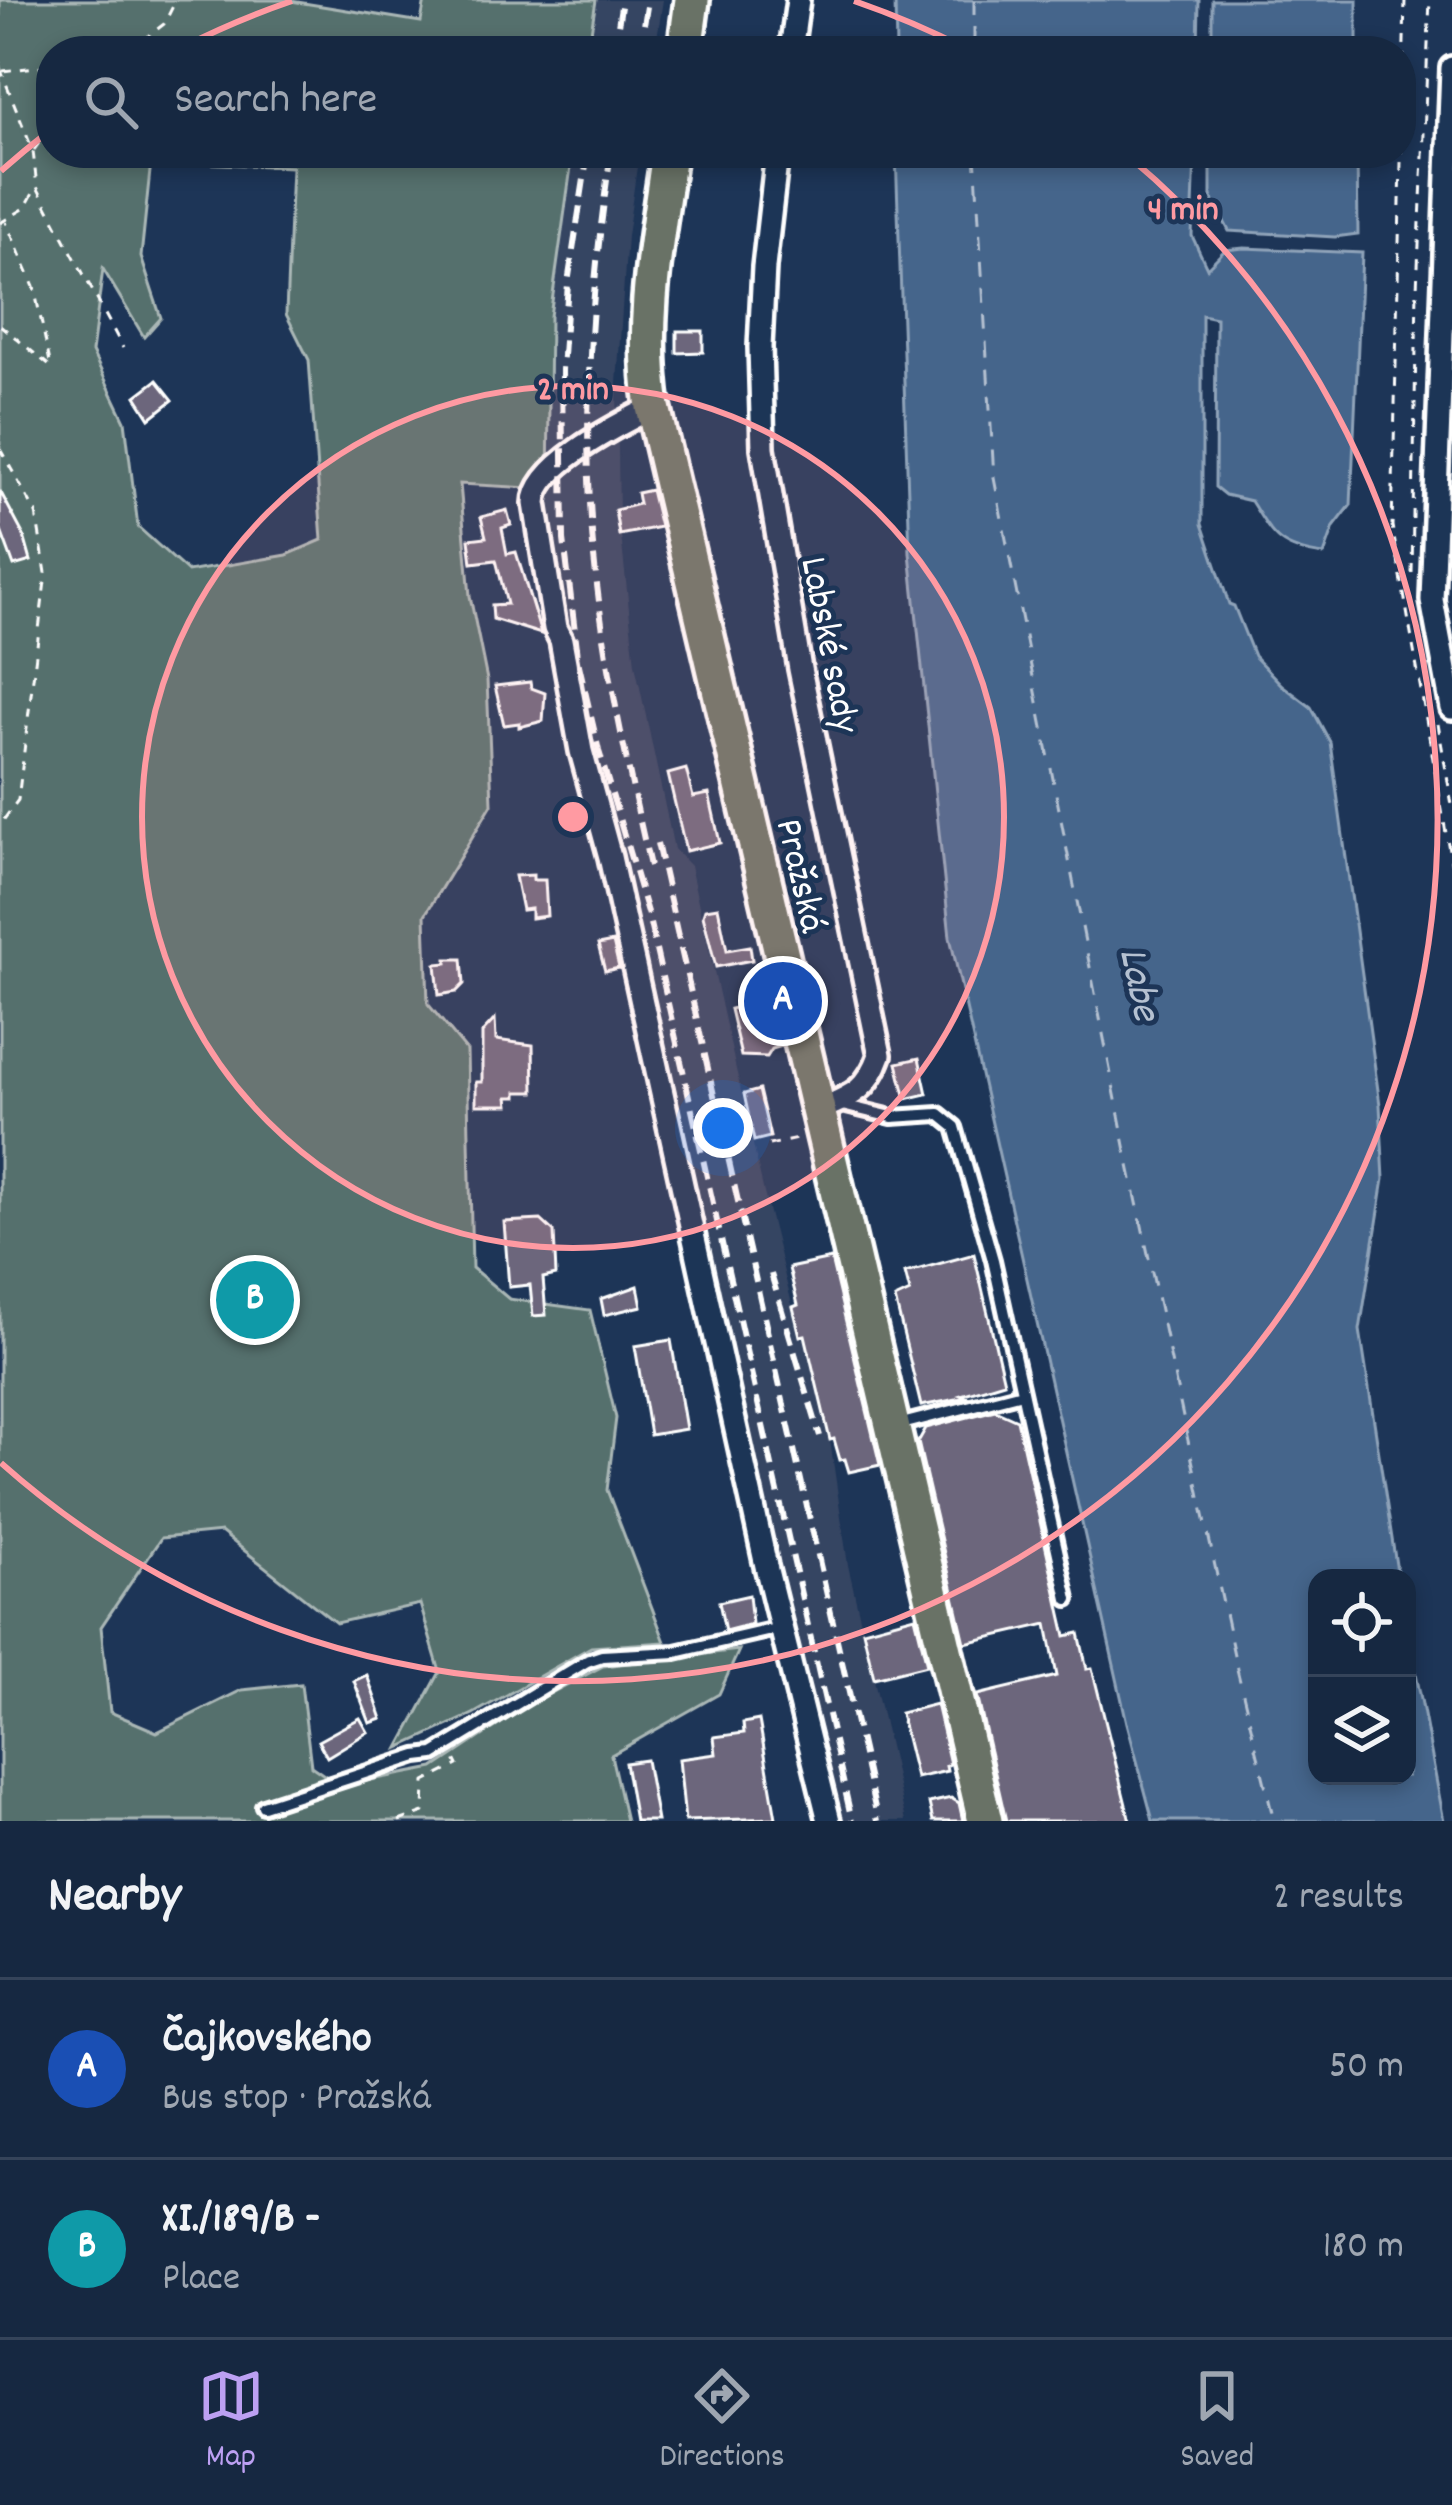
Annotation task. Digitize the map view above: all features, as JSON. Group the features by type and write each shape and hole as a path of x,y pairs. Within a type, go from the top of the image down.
{"main road":[{"path":"687,36 692,0"},
{"name":"Pražská","path":"667,168 648,300 653,407 825,1116 891,1426 985,1821"}],"street":[{"path":"792,36 798,0"},
{"path":"1452,68 1442,600 1452,708"},
{"name":"Labské sady","path":"776,168 763,287 763,448 800,669 880,1055 873,1076 825,1116"},
{"path":"653,407 612,428 554,469 539,484 535,502 581,751 601,820 781,1628 829,1821"}],"lane":[{"path":"825,1116 939,1114 956,1127 993,1260 1068,1599"},
{"path":"891,1426 1022,1393"},
{"path":"263,1806 434,1754 586,1661 676,1652 781,1628"}],"path":[{"path":"148,36 164,24 176,0"},
{"path":"1405,36 1406,0"},
{"path":"36,66 1,69 33,151 37,187 123,348"},
{"path":"33,151 36,147"},
{"path":"1402,168 1393,526 1452,867"},
{"path":"0,325 51,367 34,287 3,223 25,208 37,187"},
{"path":"0,449 36,513 46,573 18,800 0,825"},
{"path":"769,1145 825,1116"},
{"path":"399,1821 424,1812 425,1782 458,1765 447,1746"}],"shaded area":[{"path":"596,0 663,0 657,36 590,36"},
{"path":"571,168 637,168 617,384 619,517 635,664 674,849 690,866 764,1193 830,1440 848,1565 906,1821 838,1821 673,1084 588,752 548,517 550,316"}],"green space":[{"path":"0,0 285,0 421,22 425,0 596,0 590,36 36,36 36,168 150,168 141,257 161,318 144,337 103,269 92,352 125,421 138,527 188,572 287,555 322,540 309,360 286,314 292,168 571,168 550,316 548,489 460,484 470,596 487,680 492,804 425,915 428,1004 467,1051 472,1268 509,1299 590,1310 616,1418 607,1490 665,1642 591,1647 473,1714 399,1748 440,1672 420,1604 336,1623 221,1532 161,1538 101,1627 110,1712 157,1732 242,1690 301,1684 311,1766 340,1786 434,1768 530,1704 603,1666 739,1650 719,1694 611,1755 626,1821 0,1821"}],"water":[{"path":"895,0 1199,0 1198,36 896,36"},
{"path":"1212,0 1357,0 1357,36 1212,36"},
{"name":"Labe","path":"897,168 1194,168 1192,236 1207,268 1225,250 1244,248 1362,253 1351,505 1334,527 1324,555 1287,545 1272,533 1251,501 1225,495 1215,487 1216,318 1202,315 1202,524 1229,604 1234,606 1254,656 1311,707 1330,742 1380,1105 1384,1179 1360,1330 1397,1569 1308,1569 1308,1785 1416,1785 1416,1673 1444,1821 1153,1821 950,937 910,553"},
{"path":"1211,168 1357,168 1358,234 1229,231 1211,196"}],"building":[{"path":"677,331 703,331 703,352 677,353"},
{"path":"157,380 173,400 150,418 136,396"},
{"path":"651,490 660,527 619,535 615,510 639,504 637,493"},
{"path":"0,491 24,536 31,561 14,566 0,528"},
{"path":"507,510 511,525 502,528 507,554 516,552 541,634 493,619 492,605 507,604 496,560 472,563 469,539 486,537 481,517"},
{"path":"530,682 531,688 545,693 543,721 504,725 495,686"},
{"path":"686,769 693,797 709,794 720,843 686,851 668,774"},
{"path":"533,875 533,880 545,880 547,916 531,918 531,909 522,910 515,876"},
{"path":"718,907 727,950 750,946 752,960 716,967 703,915 705,909"},
{"path":"613,942 619,968 605,971 598,945"},
{"path":"447,959 462,959 464,984 456,992 439,995 436,964 447,963"},
{"path":"770,999 782,1046 767,1057 741,1056 730,1009"},
{"path":"495,1019 496,1040 533,1045 534,1092 517,1092 517,1097 508,1097 509,1105 476,1105 476,1082 482,1082 482,1033"},
{"path":"919,1058 927,1094 906,1099 897,1063"},
{"path":"759,1090 770,1137 754,1141 744,1094"},
{"path":"541,1220 554,1232 556,1275 543,1278 546,1315 533,1316 530,1285 509,1287 504,1222"},
{"path":"974,1254 1004,1382 961,1395 967,1397 921,1406 895,1299 910,1292 905,1273"},
{"path":"831,1259 880,1465 849,1472 834,1439 830,1440 805,1335 800,1336 793,1307 798,1305 789,1268"},
{"path":"638,1286 642,1306 604,1315 601,1299"},
{"path":"671,1340 686,1429 650,1435 635,1346"},
{"path":"995,1410 1017,1420 1066,1636 1079,1633 1087,1669 1092,1668 1130,1821 1006,1821 977,1695 1057,1676 1047,1624 965,1643 918,1442 926,1428"},
{"path":"749,1595 752,1624 725,1631 719,1602"},
{"path":"915,1616 927,1665 874,1678 863,1630"},
{"path":"367,1675 382,1719 370,1723 354,1681"},
{"path":"936,1704 950,1764 947,1771 916,1778 900,1713"},
{"path":"360,1718 368,1732 327,1757 318,1741"},
{"path":"759,1720 776,1818 685,1821 679,1759 716,1754 714,1737 744,1733 743,1723"},
{"path":"646,1760 657,1821 635,1821 625,1763"},
{"path":"951,1798 959,1803 963,1821 933,1821 929,1803"}],"ferry route":[{"path":"974,0 974,36"},
{"path":"976,168 994,478 1127,1156 1274,1821"}],"railway":[{"path":"616,36 622,0"},
{"path":"642,36 648,0"},
{"path":"586,168 568,283 562,370 564,540 579,665 649,919 852,1821"},
{"path":"609,168 589,369 592,531 613,691 650,866"},
{"path":"657,843 878,1821"},
{"path":"771,1274 820,1436"}],"place":[{"name":"Čajkovského","path":"783,1001"},
{"name":"XI./189/B -","path":"255,1300"}]}
